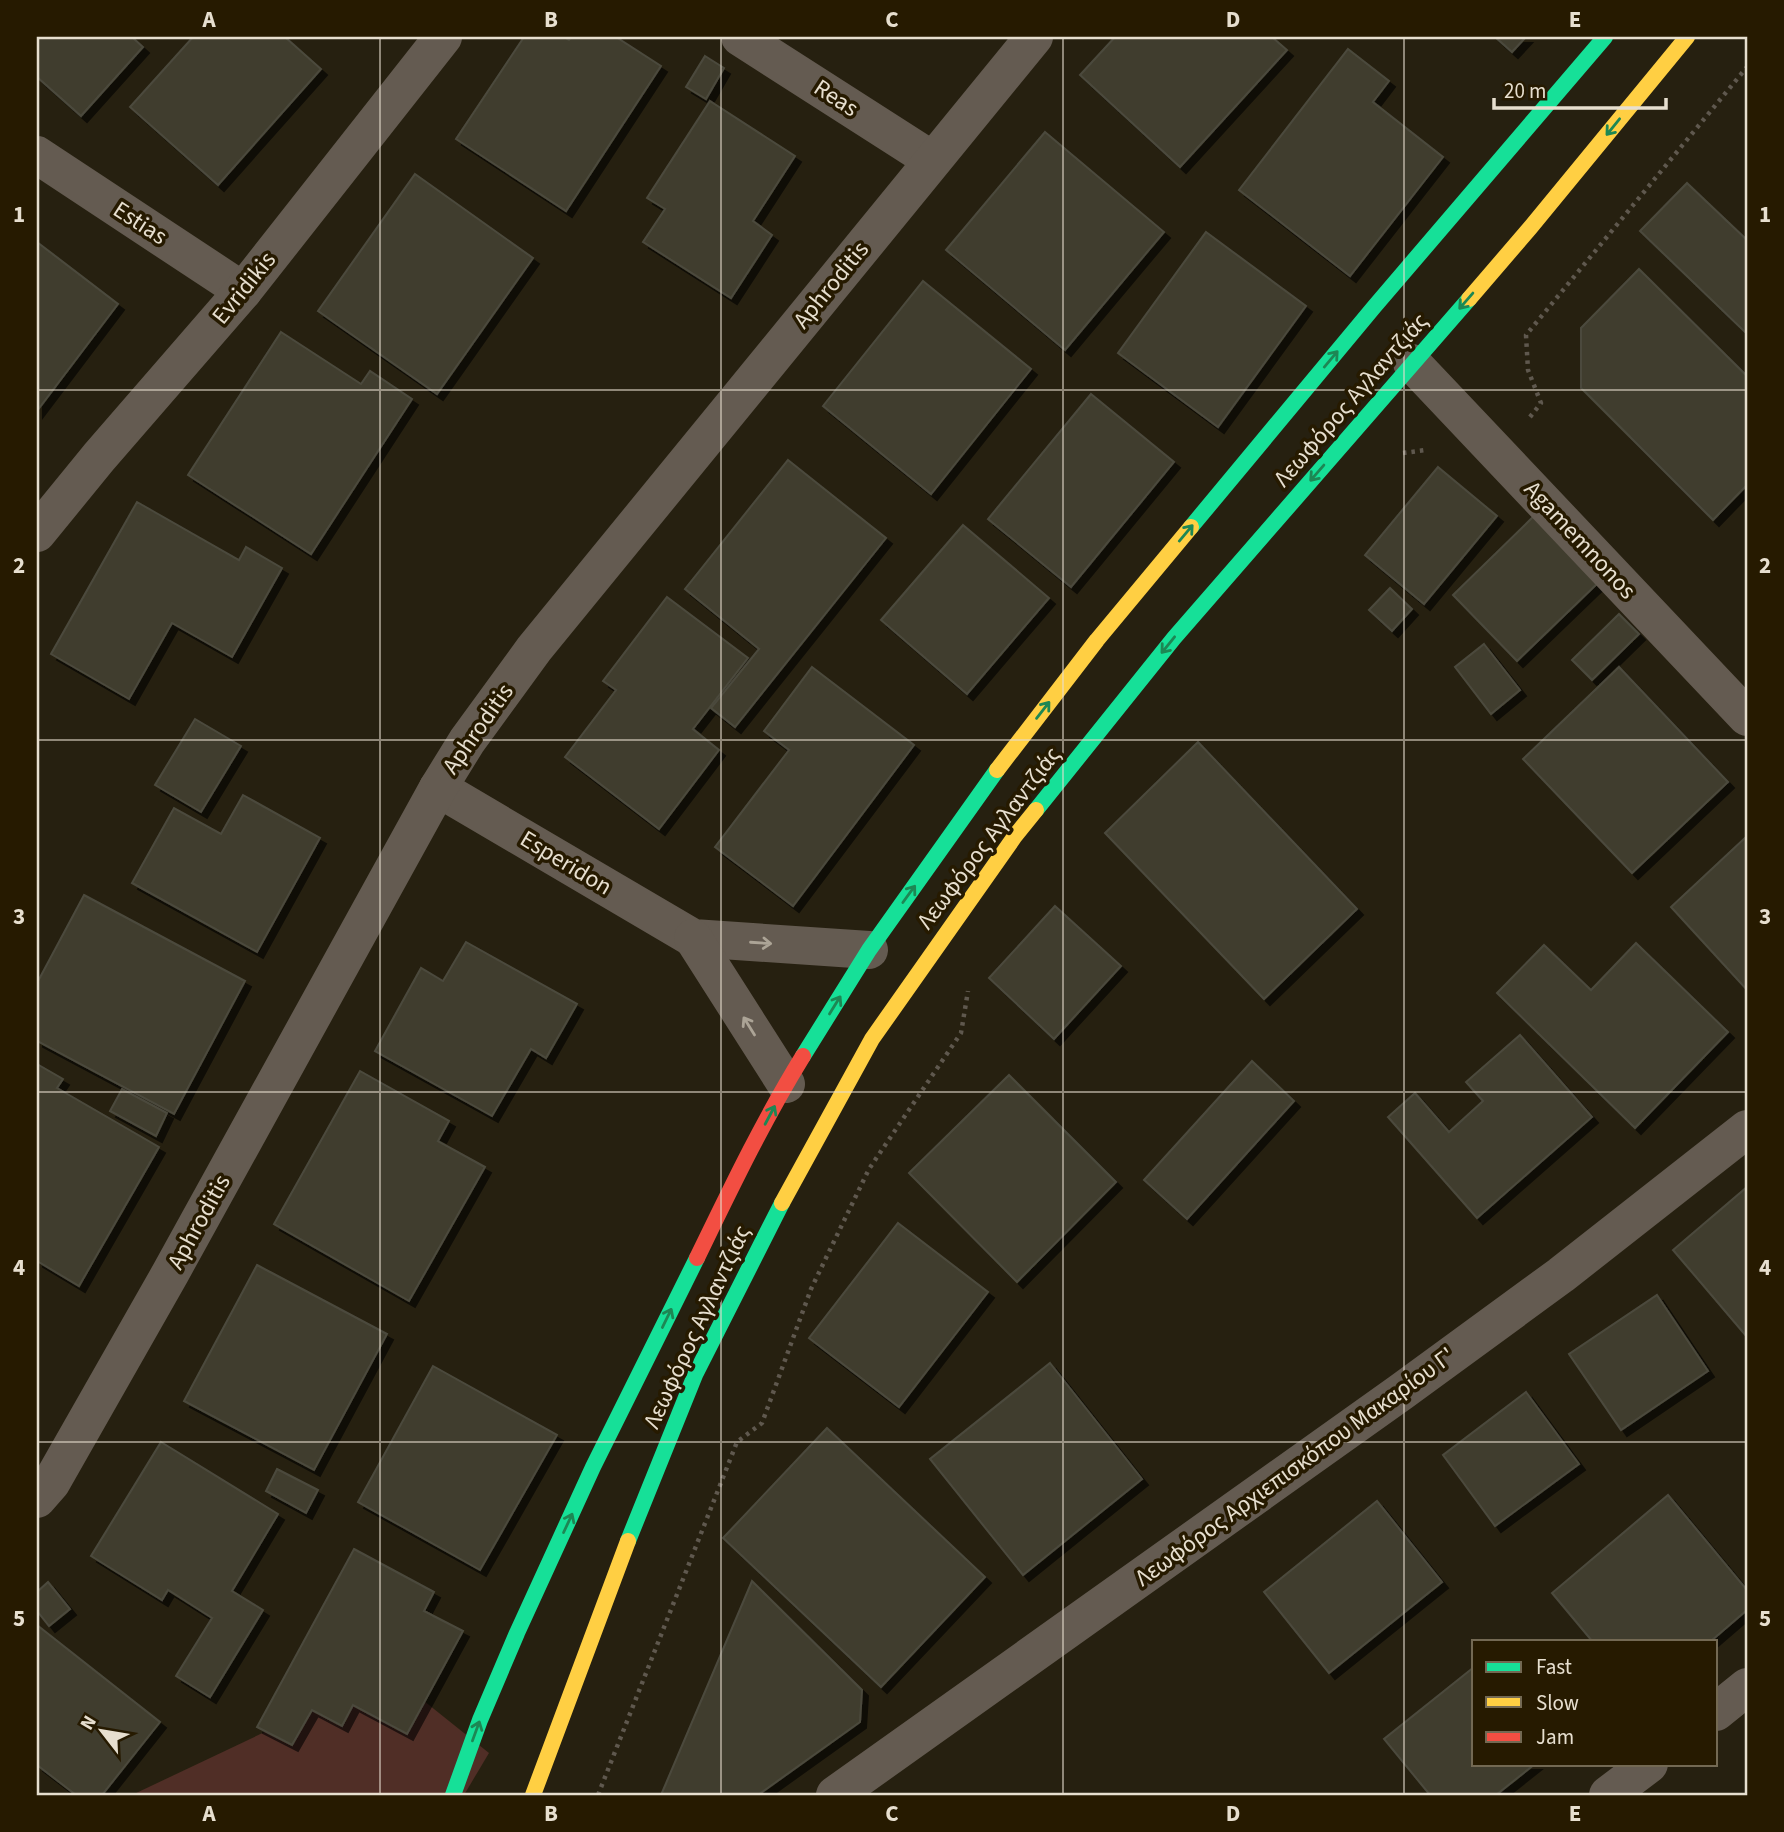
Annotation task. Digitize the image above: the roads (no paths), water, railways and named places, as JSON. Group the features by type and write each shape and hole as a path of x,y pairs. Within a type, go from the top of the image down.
{"main road":[{"name":"Λεωφόρος Αγλαντζιάς","path":"453,1795 480,1720 517,1633 588,1479 736,1178 786,1084 869,950 1002,763 1097,640 1383,297 1605,37"},
{"name":"Λεωφόρος Αγλαντζιάς","path":"533,1795 612,1580 695,1375 782,1203 872,1039 1015,836 1174,638 1530,228 1687,37"}],"street":[{"name":"Evridikis","path":"37,533 243,291 443,37"},
{"name":"Reas","path":"740,37 932,160"},
{"name":"Aphroditis","path":"37,1499 51,1483 171,1272 438,788 467,741 534,649 1034,37"},
{"name":"Estias","path":"37,155 243,291"},
{"name":"Agamemnonos","path":"1412,363 1747,718"},
{"name":"Esperidon","path":"438,788 693,938 869,950"},
{"name":"Esperidon","path":"693,938 786,1084"},
{"name":"Λεωφόρος Αρχιεπισκόπου Μακαρίου Γ'","path":"835,1795 1423,1376 1561,1275 1747,1129"},
{"path":"1718,1710 1747,1687"},
{"path":"1608,1795 1646,1766"}]}
